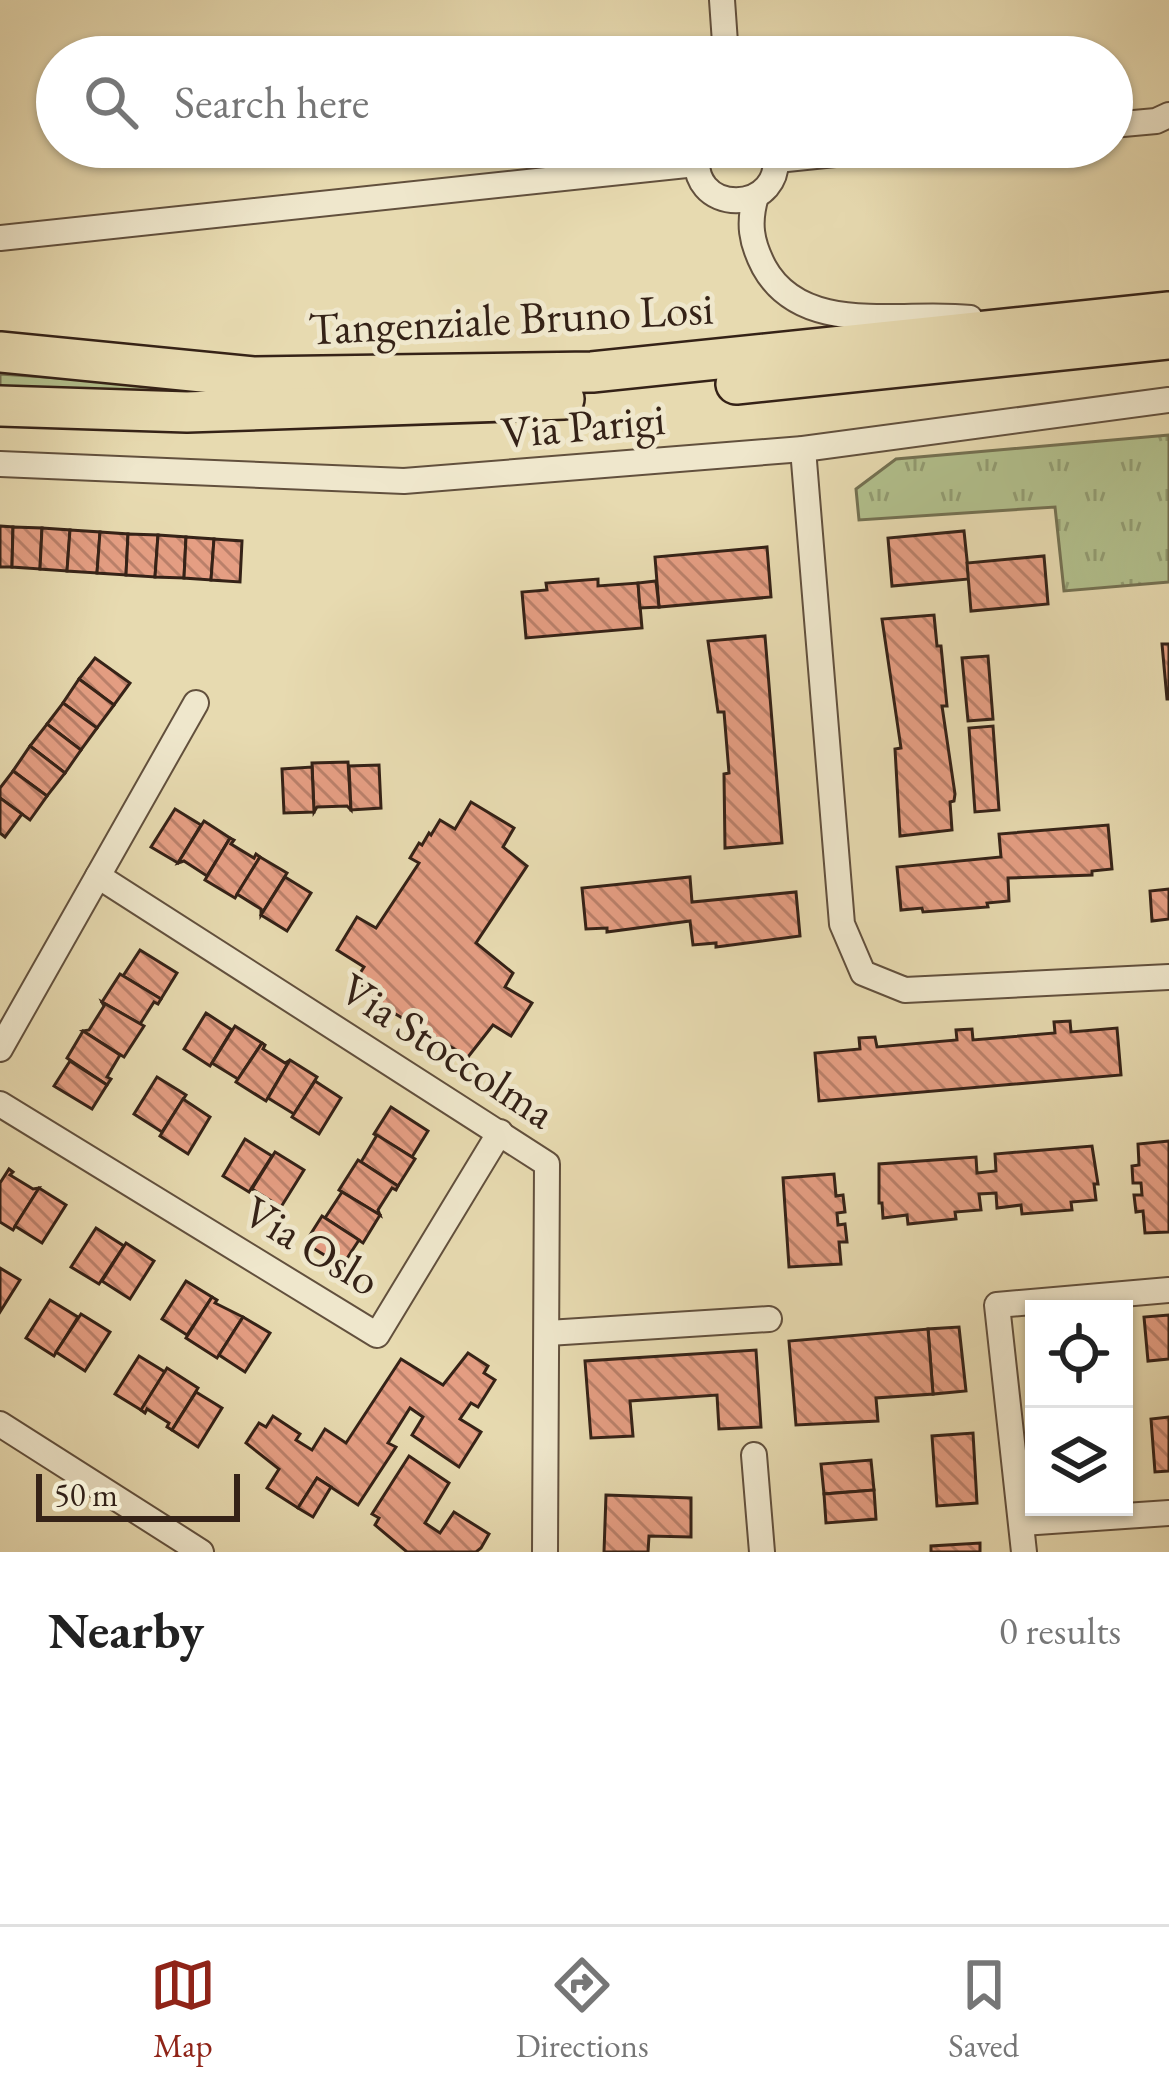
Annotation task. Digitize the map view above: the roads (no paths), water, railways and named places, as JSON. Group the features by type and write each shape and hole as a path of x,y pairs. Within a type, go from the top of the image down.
{"main road":[{"name":"Tangenziale Bruno Losi","path":"0,352 253,376 592,372 1169,312"},
{"name":"Tangenziale Bruno Losi","path":"0,406 187,412 602,397 1169,340"}],"street":[{"path":"722,0 725,36"},
{"path":"1133,123 1169,116"},
{"path":"0,238 589,168"},
{"path":"701,168 705,186 713,194 736,201 756,196 769,185 772,168"},
{"path":"756,196 752,244 783,292 803,305 833,313 965,317 1014,326"},
{"name":"Via Parigi","path":"0,464 404,481 803,449 1169,400"},
{"path":"803,449 842,924 863,973 905,990 1169,977"},
{"path":"0,1049 196,703"},
{"name":"Via Stoccolma","path":"98,876 547,1164 545,1552"},
{"name":"Via Oslo","path":"0,1104 377,1335 500,1132"},
{"path":"1024,1552 997,1305 1169,1290"},
{"path":"548,1333 769,1319"},
{"path":"0,1424 201,1552"},
{"path":"754,1456 762,1552"},
{"path":"1022,1523 1169,1513"}]}
